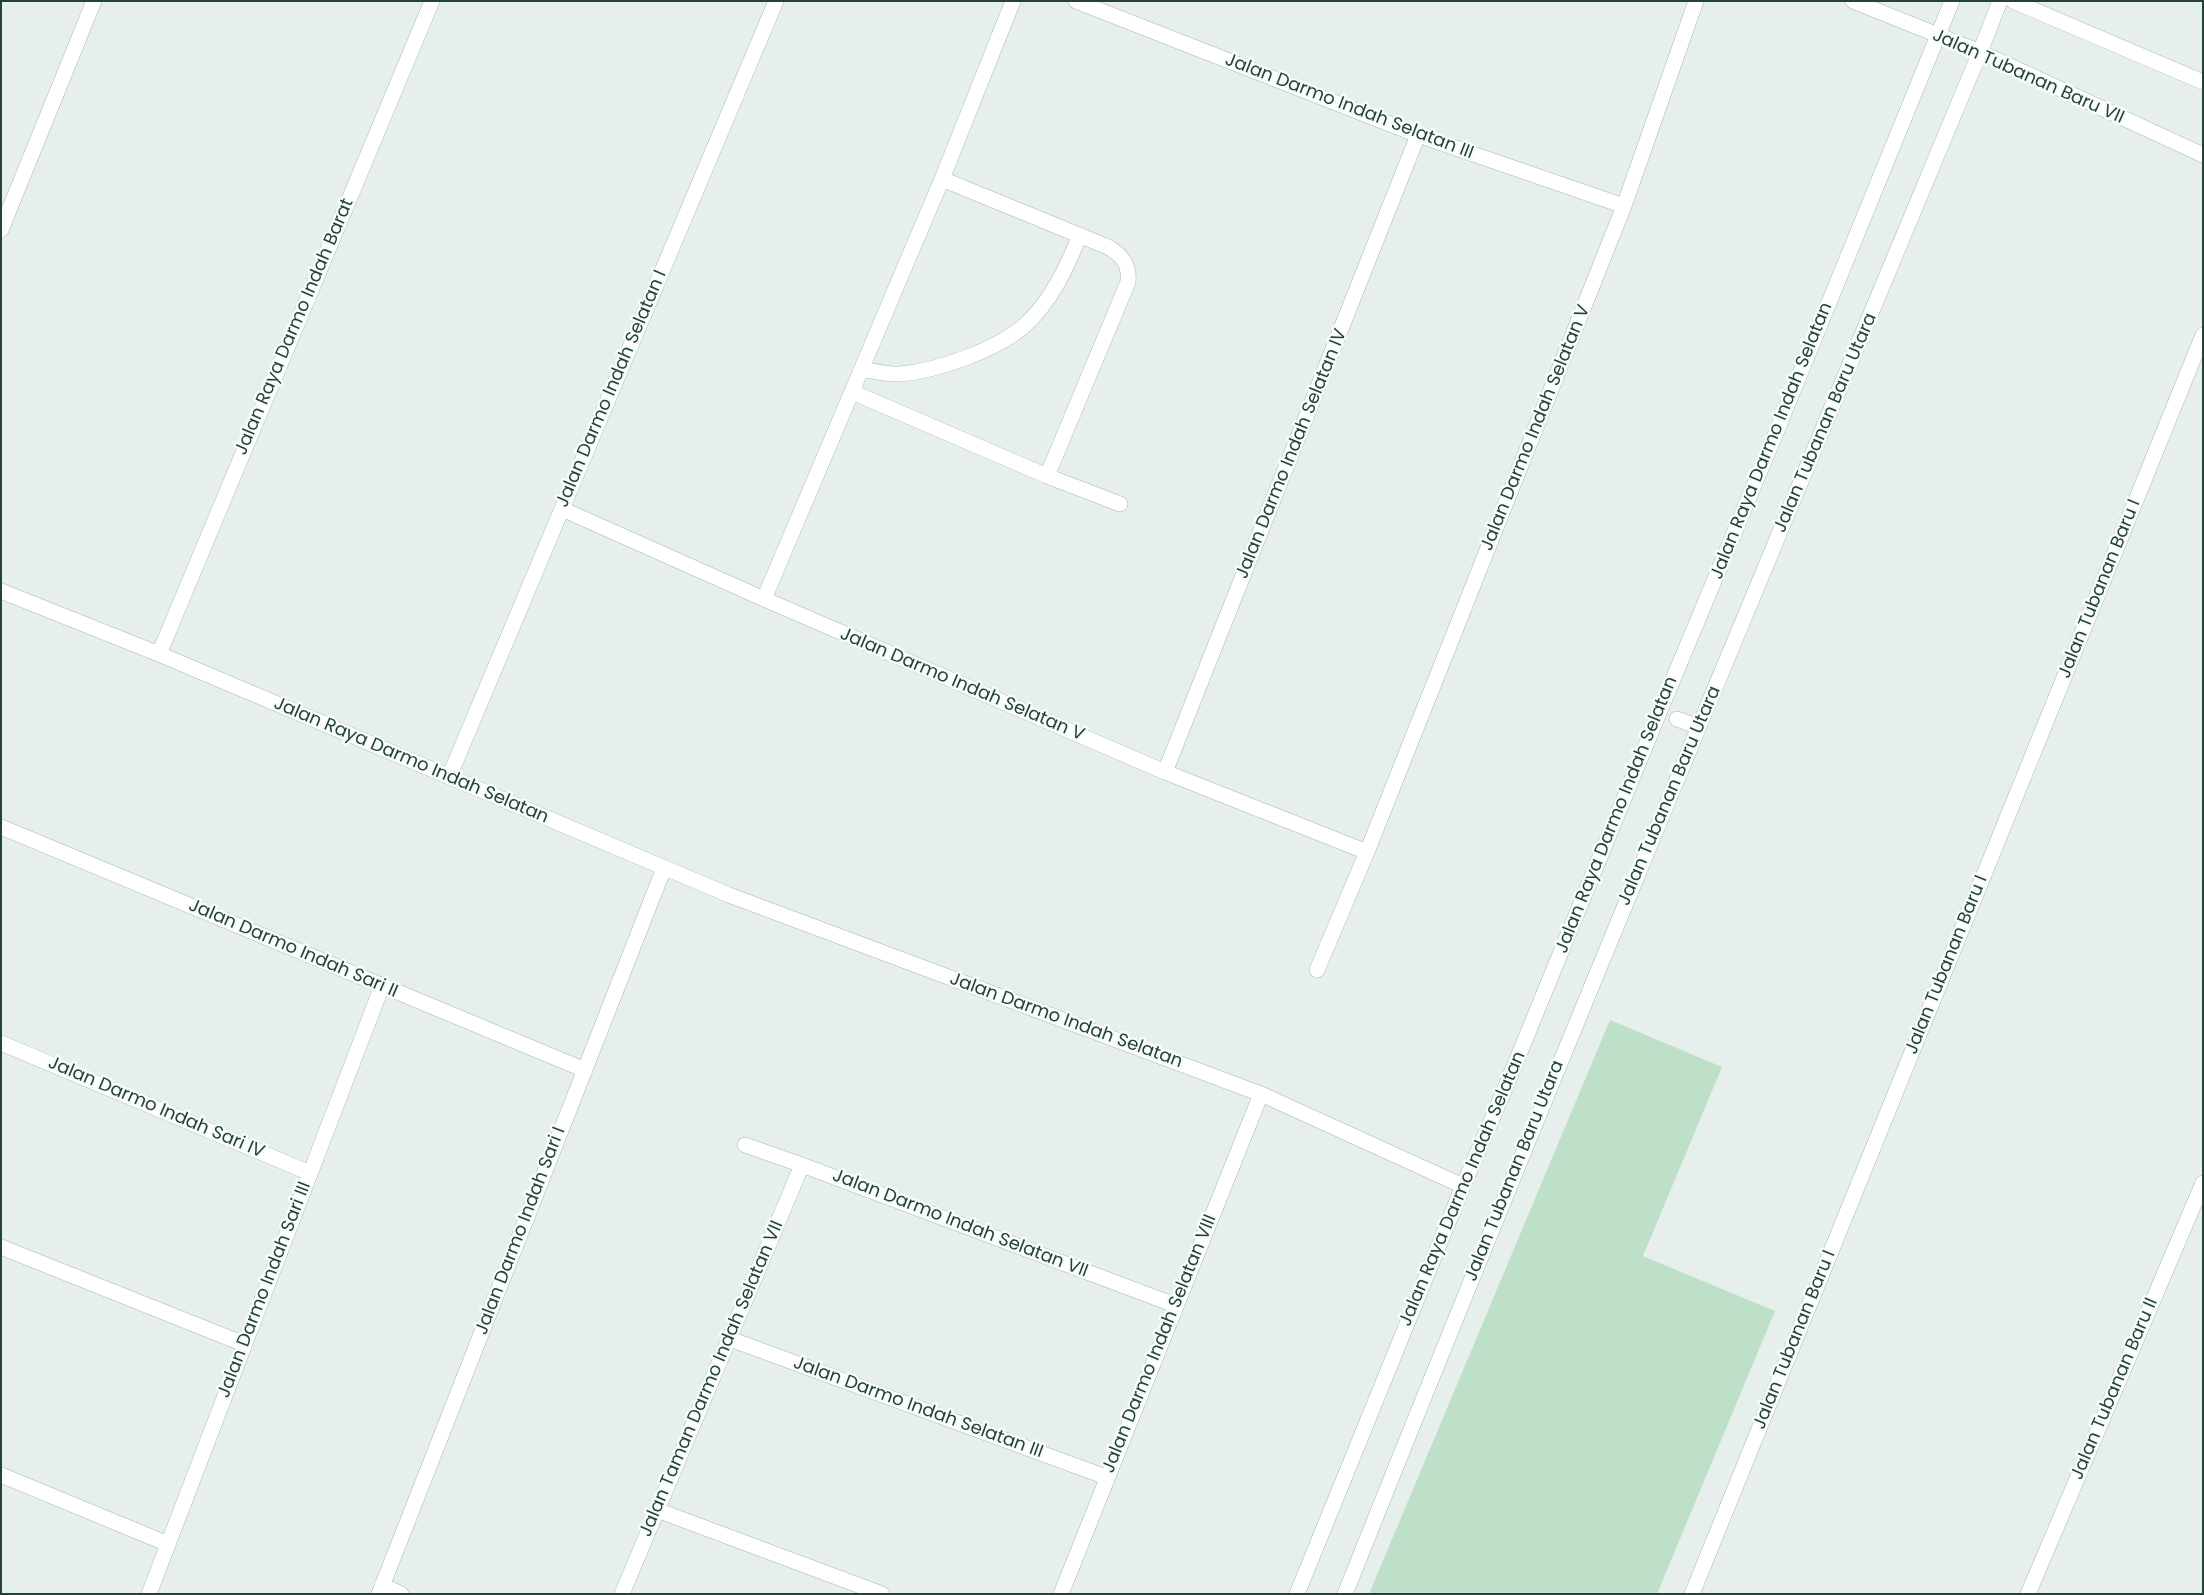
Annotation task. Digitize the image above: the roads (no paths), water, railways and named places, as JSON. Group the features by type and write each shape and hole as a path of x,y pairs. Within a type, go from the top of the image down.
{"street":[{"path":"3,219 94,1"},
{"name":"Jalan Raya Darmo Indah Barat","path":"158,654 432,1"},
{"name":"Jalan Darmo Indah Selatan I","path":"449,777 776,1"},
{"path":"764,599 942,179 1013,1"},
{"name":"Jalan Darmo Indah Selatan III","path":"1076,1 1418,135 1624,206"},
{"name":"Jalan Darmo Indah Selatan V","path":"1317,970 1367,852 1624,206 1696,1"},
{"name":"Jalan Tubanan Baru VII","path":"1853,1 1980,52 2203,156"},
{"path":"1937,36 1952,1"},
{"name":"Jalan Tubanan Baru Utara","path":"1345,1594 1492,1227 2000,1"},
{"path":"2013,1 2203,82"},
{"name":"Jalan Raya Darmo Indah Selatan","path":"1297,1594 1463,1186 1776,435 1937,36"},
{"name":"Jalan Darmo Indah Selatan IV","path":"1165,772 1418,135"},
{"path":"942,179 1080,235 1118,253 1129,272 1128,282 1047,476"},
{"path":"862,369 899,374 939,366 982,352 1024,326 1044,302 1065,271 1080,235"},
{"name":"Jalan Tubanan Baru I","path":"1692,1594 2203,335"},
{"path":"852,392 1047,476 1120,504"},
{"name":"Jalan Darmo Indah Selatan V","path":"562,508 764,599 1165,772 1367,852"},
{"name":"Jalan Raya Darmo Indah Selatan","path":"1,591 158,654 664,868"},
{"path":"1677,720 1699,728"},
{"name":"Jalan Darmo Indah Sari II","path":"1,827 585,1070"},
{"name":"Jalan Darmo Indah Selatan","path":"664,868 729,895 1261,1094 1463,1186"},
{"name":"Jalan Darmo Indah Sari I","path":"380,1589 664,868"},
{"name":"Jalan Darmo Indah Sari III","path":"149,1594 382,986"},
{"name":"Jalan Darmo Indah Sari IV","path":"1,1043 310,1173"},
{"name":"Jalan Darmo Indah Selatan VIII","path":"1061,1594 1106,1477 1261,1094"},
{"name":"Jalan Darmo Indah Selatan VII","path":"745,1145 1175,1305"},
{"name":"Jalan Taman Darmo Indah Selatan VII","path":"622,1594 802,1165"},
{"name":"Jalan Tubanan Baru II","path":"2028,1594 2203,1183"},
{"path":"1,1248 244,1344"},
{"name":"Jalan Darmo Indah Selatan III","path":"730,1339 1106,1477"},
{"path":"1,1475 168,1544"},
{"path":"657,1510 882,1594"},
{"path":"380,1589 401,1594"}]}
